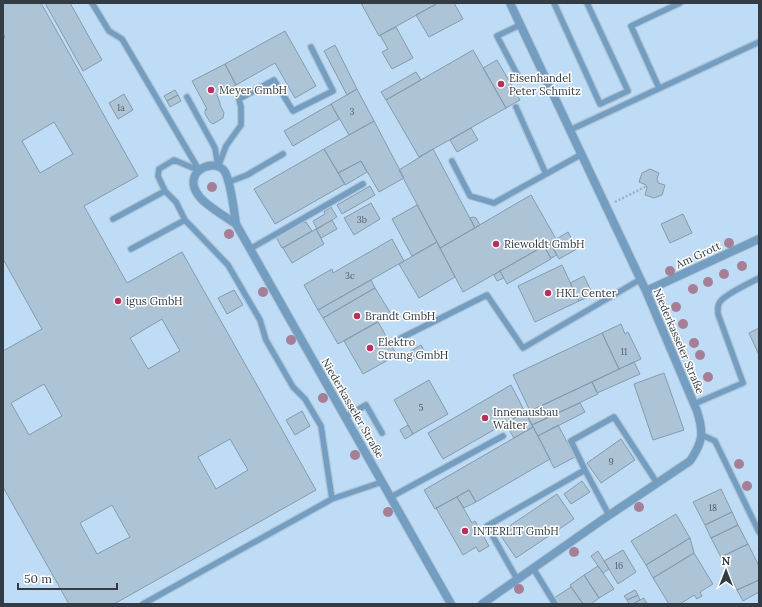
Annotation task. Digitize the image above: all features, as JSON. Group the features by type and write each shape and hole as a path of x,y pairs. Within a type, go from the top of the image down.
{"street":[{"name":"Niederkasseler Straße","path":"510,3 641,279 694,404 701,423 702,435"},
{"path":"199,170 209,166 218,166"},
{"name":"Niederkasseler Straße","path":"218,166 225,172 229,182 236,224 451,604"},
{"name":"Niederkasseler Straße","path":"199,170 194,176 193,181 193,186 198,196 236,224"},
{"name":"Am Grott","path":"646,291 759,239"},
{"path":"482,604 609,515 690,461 696,451 702,435"}],"lane":[{"path":"92,3 109,31 122,39 199,170"},
{"path":"554,3 600,104 628,91 587,3"},
{"path":"659,88 631,26 680,3"},
{"path":"520,25 497,36 520,80"},
{"path":"570,130 759,42"},
{"path":"218,166 226,146 241,124 241,107 239,99 274,80 293,111 333,91 311,47"},
{"path":"187,97 215,148 218,166"},
{"path":"516,107 546,174"},
{"path":"229,182 247,175 283,154"},
{"path":"452,161 470,196 494,203 582,154"},
{"path":"199,170 174,160 159,169 158,176 165,191 176,202 185,220 228,265 260,320 266,340 285,374 293,387 305,399 321,426 332,499"},
{"path":"250,249 363,184"},
{"path":"113,219 165,191"},
{"path":"131,249 185,220"},
{"path":"694,404 743,383 717,308 725,296 759,278"},
{"path":"401,338 487,295 523,348 641,279"},
{"path":"345,417 366,405 382,433"},
{"path":"609,515 571,441 614,417 657,483"},
{"path":"702,435 715,441 759,532"},
{"path":"391,497 503,436"},
{"path":"517,580 488,526 585,470"},
{"path":"143,604 332,499 382,482"},
{"path":"533,568 555,604"}],"path":[{"path":"606,206 647,186"}],"shaded area":[{"path":"3,3 759,3 759,604 3,604"}],"building":[{"name":"igus GmbH","path":"3,3 41,3 138,176 84,206 127,283 182,252 316,490 114,604 69,604 3,487 3,351 42,329 3,259 3,39 5,37 3,33","holes":["54,122 73,154 40,173 22,141","162,319 180,351 148,369 130,338","44,384 62,416 29,435 11,403","230,439 248,470 216,489 198,457","112,505 130,537 97,554 80,523"]},
{"path":"45,3 70,3 102,60 83,71"},
{"path":"361,3 438,3 379,36"},
{"path":"438,3 454,3 463,19 429,37 416,15"},
{"path":"396,27 413,58 392,69 382,52 388,49 380,35"},
{"path":"285,31 316,86 295,98 275,63 236,85 225,64"},
{"path":"335,45 357,89 347,95 324,51"},
{"path":"473,50 506,108 419,157 386,100"},
{"name":"Eisenhandel Peter Schmitz","path":"497,60 520,100 506,108 483,68"},
{"name":"Meyer GmbH","path":"225,64 236,85 217,95 224,113 223,118 213,124 205,114 205,110 207,109 192,81"},
{"path":"416,72 421,80 386,100 381,92"},
{"path":"357,89 374,121 349,135 331,104"},
{"path":"175,90 178,95 167,101 164,96"},
{"path":"124,94 133,110 118,119 109,103"},
{"path":"178,95 181,101 170,107 167,101"},
{"path":"331,104 339,119 293,146 284,131"},
{"path":"374,121 404,178 379,192 361,161 338,173 324,149"},
{"path":"471,128 478,140 457,152 450,140"},
{"path":"324,149 345,184 275,224 254,189"},
{"path":"433,149 475,228 440,248 399,170"},
{"path":"361,161 367,172 345,185 338,173"},
{"path":"650,169 659,173 657,179 658,183 665,185 662,195 654,198 645,195 647,188 646,185 639,182 642,173"},
{"path":"370,186 375,195 342,214 337,205"},
{"name":"Riewoldt GmbH","path":"531,195 556,239 463,292 440,248"},
{"path":"371,203 380,219 354,235 344,218"},
{"path":"417,205 437,242 412,256 392,219"},
{"path":"331,207 337,217 317,229 313,221 325,214 324,212"},
{"path":"683,214 692,233 670,243 661,224"},
{"path":"470,218 476,218 480,225 475,228"},
{"path":"332,220 337,229 321,238 316,229"},
{"path":"306,222 312,231 282,248 276,237 301,223"},
{"path":"316,229 324,244 292,263 283,248"},
{"path":"568,232 577,249 559,259 550,243"},
{"path":"392,239 404,261 318,310 304,285 332,269 333,273"},
{"path":"437,242 455,277 419,298 399,264"},
{"path":"550,243 557,255 551,258 544,246"},
{"path":"544,246 551,259 507,284 500,271"},
{"name":"HKL Center","path":"562,265 579,301 535,322 518,286"},
{"path":"500,271 504,278 497,281 494,275"},
{"path":"584,276 593,295 579,301 570,283"},
{"path":"371,280 375,288 323,318 318,310"},
{"name":"Brandt GmbH","path":"375,288 391,314 338,344 323,318"},
{"path":"234,290 243,305 227,314 218,298"},
{"name":"Elektro Strung GmbH","path":"378,322 397,355 363,374 344,341"},
{"path":"621,324 625,334 628,332 641,359 619,369 602,333"},
{"path":"759,328 759,355 749,333"},
{"path":"602,333 619,369 530,411 513,375"},
{"path":"421,345 424,351 414,357 411,351"},
{"path":"634,362 640,374 597,393 592,382"},
{"path":"664,373 684,430 653,440 634,384"},
{"path":"429,380 448,414 413,434 394,400"},
{"path":"592,382 598,394 532,425 526,413"},
{"name":"Innenausbau Walter","path":"511,385 525,412 443,459 428,433"},
{"path":"580,403 585,412 538,436 532,425"},
{"path":"302,411 310,426 295,435 286,420"},
{"path":"525,412 533,427 514,438 505,423"},
{"path":"408,425 413,434 405,439 400,430"},
{"path":"558,425 575,457 554,468 538,436"},
{"path":"533,427 550,459 476,502 469,490 435,509 424,490"},
{"path":"621,439 635,460 601,483 587,463"},
{"path":"582,481 590,492 571,504 564,494"},
{"path":"721,489 732,512 705,525 693,502"},
{"path":"469,490 476,502 464,508 457,497"},
{"path":"557,494 574,519 516,558 499,533"},
{"name":"INTERLIT GmbH","path":"457,497 472,523 475,521 489,546 479,552 476,547 463,555 436,508"},
{"path":"732,512 738,525 711,538 705,525"},
{"path":"676,514 690,538 646,565 631,541"},
{"path":"738,525 748,544 721,557 711,538"},
{"path":"690,538 694,553 653,578 646,565"},
{"path":"748,544 759,566 759,580 737,590 721,557"},
{"path":"623,550 636,572 618,584 604,561"},
{"path":"598,551 609,569 603,573 591,556"},
{"path":"694,553 713,584 700,592 702,596 697,599 694,595 680,604 669,604 653,578"},
{"path":"598,566 614,589 599,598 584,575"},
{"path":"584,575 599,598 591,604 583,604 570,585"},
{"path":"759,580 759,592 743,601 737,590"},
{"path":"571,587 583,604 558,604 554,598"},
{"path":"635,590 638,595 627,600 624,596"},
{"path":"638,595 640,600 633,604 629,604 627,600"},
{"path":"644,598 647,604 633,604 640,600"}],"place":[{"name":"Eisenhandel Peter Schmitz","path":"501,84"},
{"name":"Meyer GmbH","path":"211,90"},
{"name":"Riewoldt GmbH","path":"496,244"},
{"name":"HKL Center","path":"548,293"},
{"name":"igus GmbH","path":"118,301"},
{"name":"Brandt GmbH","path":"357,316"},
{"name":"Elektro Strung GmbH","path":"370,348"},
{"name":"Innenausbau Walter","path":"485,418"},
{"name":"INTERLIT GmbH","path":"465,531"}]}
